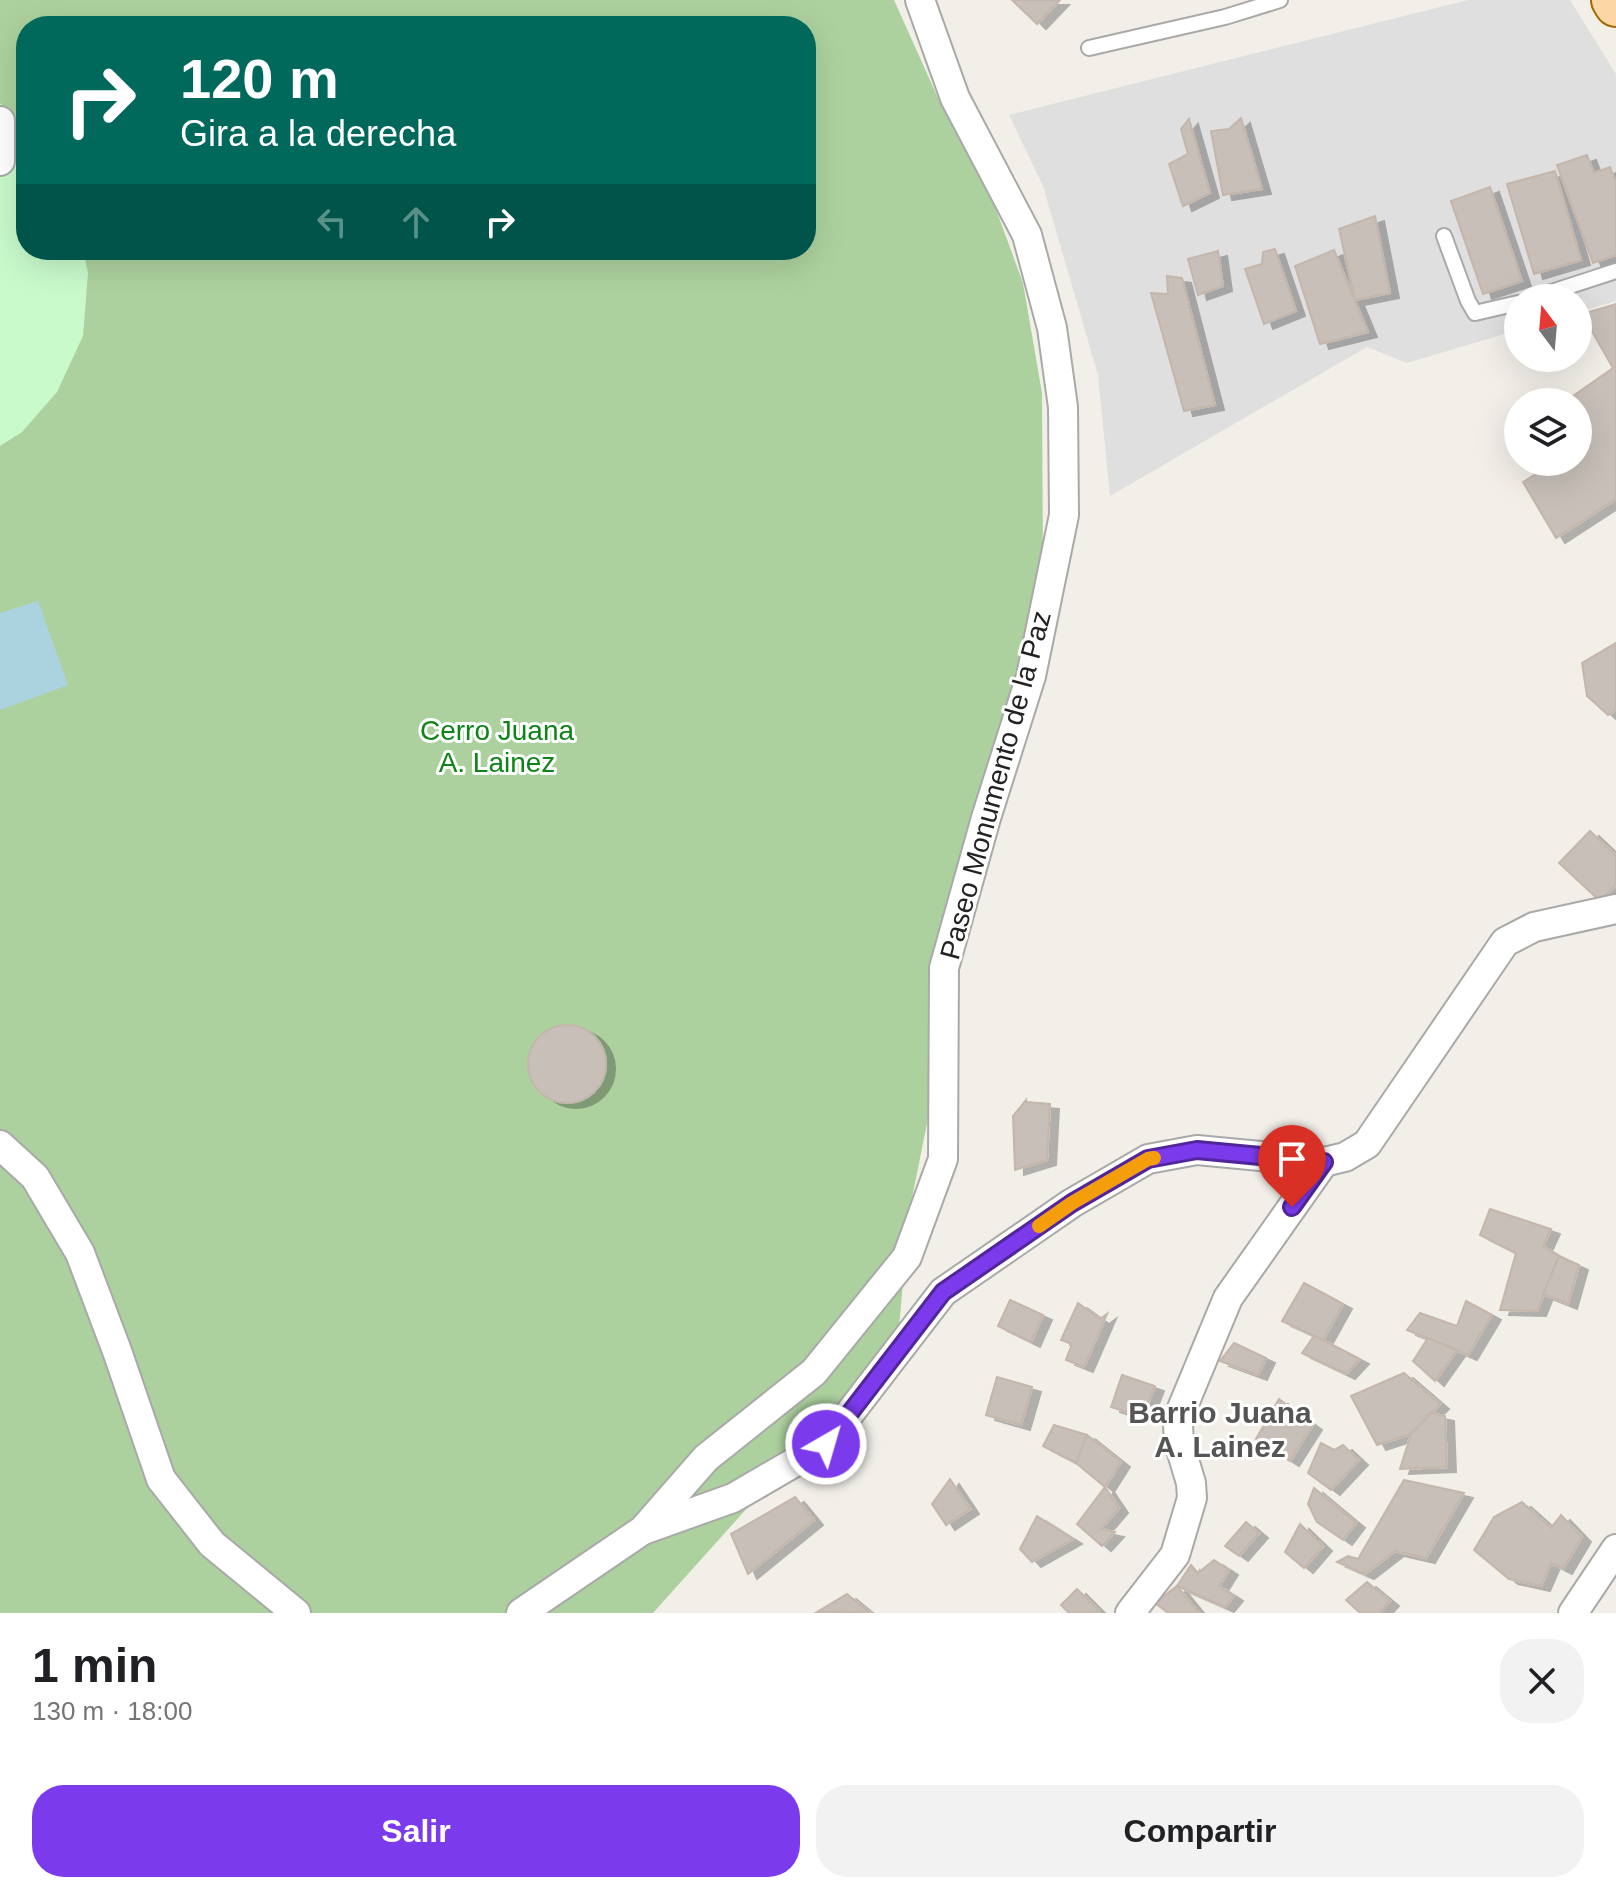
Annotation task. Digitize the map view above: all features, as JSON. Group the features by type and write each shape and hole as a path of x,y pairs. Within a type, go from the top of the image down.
{"street":[{"name":"Paseo Monumento de la Paz","path":"521,1613 643,1530 706,1458 814,1372 907,1257 943,1159 944,968 986,818 1031,676 1064,515 1063,407 1052,328 1027,235 955,98 920,0"},
{"path":"0,121 0,161"},
{"path":"643,1530 733,1498 826,1444 943,1292 1072,1203 1148,1159 1197,1150 1324,1162 1345,1157 1367,1144 1505,942 1534,927 1616,909"},
{"path":"0,1145 35,1177 80,1253 161,1479 212,1544 296,1613"},
{"path":"1130,1613 1175,1555 1192,1498 1191,1483 1179,1443 1178,1425 1228,1298 1324,1162"},
{"path":"1573,1613 1616,1549"}],"lane":[{"path":"1089,48 1225,17 1280,0"},
{"path":"1444,236 1475,313 1504,306"},
{"path":"1576,284 1616,271"}],"shaded area":[{"path":"1468,0 1570,0 1616,74 1616,301 1592,308 1592,284 1504,284 1504,334 1407,363 1367,347 1110,496 1098,375 1043,186 1009,115"}],"green space":[{"name":"Cerro Juana A. Lainez","path":"0,0 894,0 938,98 994,204 1023,283 1042,393 1043,564 1002,750 909,1213 898,1340 653,1613 0,1613"},
{"path":"0,103 16,121 16,260 85,260 88,273 83,336 57,392 22,432 0,446"}],"water":[{"path":"38,601 68,685 0,710 0,613"}],"building":[{"path":"1012,0 1060,0 1037,24"},
{"path":"1241,118 1262,189 1223,195 1211,131 1229,129"},
{"path":"1189,119 1210,193 1183,206 1169,164 1188,154 1181,129"},
{"path":"1587,155 1594,173 1610,167 1616,183 1616,255 1593,263 1557,165"},
{"path":"1555,171 1581,260 1534,274 1507,184"},
{"path":"1490,187 1522,281 1504,284 1504,287 1483,294 1451,201"},
{"path":"1375,216 1390,293 1355,300 1339,229"},
{"path":"1275,249 1296,311 1264,324 1245,269 1262,264 1263,252"},
{"path":"1334,250 1368,332 1320,344 1295,266"},
{"path":"1218,251 1223,286 1198,295 1188,259"},
{"path":"1167,276 1182,278 1215,405 1184,411 1151,293 1168,294"},
{"path":"1616,304 1616,499 1556,538 1523,482 1533,476 1592,476 1592,388 1584,388 1613,368 1592,331 1592,311"},
{"path":"1616,643 1616,710 1608,715 1587,696 1582,663"},
{"path":"1590,831 1616,856 1616,885 1600,901 1559,863"},
{"path":"567,1025 582,1028 595,1036 603,1049 606,1064 603,1079 595,1092 582,1100 567,1103 552,1100 539,1092 531,1079 528,1064 531,1049 539,1036 552,1028"},
{"path":"1026,1100 1050,1104 1047,1160 1015,1170 1013,1116"},
{"path":"1490,1209 1551,1229 1543,1246 1559,1256 1537,1311 1500,1310 1516,1253 1480,1235"},
{"path":"1559,1256 1579,1265 1568,1304 1543,1294"},
{"path":"1304,1283 1343,1304 1323,1340 1282,1321"},
{"path":"1010,1300 1043,1315 1031,1342 998,1326"},
{"path":"1466,1301 1492,1315 1468,1355 1407,1330 1420,1313 1457,1326"},
{"path":"1078,1303 1100,1319 1107,1314 1084,1367 1066,1360 1072,1344 1061,1340"},
{"path":"1314,1336 1360,1359 1346,1374 1302,1353"},
{"path":"1428,1338 1457,1350 1435,1381 1413,1361"},
{"path":"1234,1343 1266,1358 1258,1375 1220,1361"},
{"path":"1404,1373 1440,1404 1411,1434 1377,1445 1351,1396"},
{"path":"1122,1375 1155,1386 1143,1417 1111,1407"},
{"path":"997,1377 1032,1387 1021,1425 986,1415"},
{"path":"1279,1399 1313,1425 1290,1461 1256,1439"},
{"path":"1431,1413 1445,1416 1447,1467 1400,1469 1411,1434"},
{"path":"1054,1425 1087,1435 1076,1463 1043,1446"},
{"path":"1087,1435 1121,1462 1105,1487 1076,1463"},
{"path":"1321,1443 1334,1450 1343,1445 1359,1460 1331,1490 1308,1473"},
{"path":"950,1479 970,1509 946,1525 932,1504"},
{"path":"1404,1480 1464,1493 1426,1558 1395,1551 1365,1574 1337,1562 1348,1556 1358,1559"},
{"path":"1105,1487 1119,1508 1101,1529 1115,1532 1102,1546 1077,1524"},
{"path":"1314,1488 1356,1523 1343,1540 1317,1522 1308,1504"},
{"path":"795,1497 814,1520 748,1574 731,1534"},
{"path":"1522,1502 1551,1528 1561,1515 1582,1537 1563,1569 1551,1563 1541,1586 1509,1579 1474,1550 1494,1517"},
{"path":"1037,1516 1073,1539 1032,1562 1020,1549"},
{"path":"1246,1522 1259,1533 1239,1556 1225,1546"},
{"path":"1300,1524 1323,1546 1304,1568 1285,1552"},
{"path":"1214,1560 1229,1570 1219,1586 1234,1596 1225,1607 1177,1586 1191,1565 1198,1573"},
{"path":"1367,1582 1390,1601 1379,1613 1360,1613 1346,1600"},
{"path":"1177,1586 1199,1613 1168,1613 1155,1603"},
{"path":"1077,1589 1099,1611 1097,1613 1069,1613 1061,1605"},
{"path":"847,1594 870,1613 817,1612"}],"slow traffic":[{"path":"1039,1226 1072,1203 1154,1158"}],"district":[{"name":"Barrio Juana A. Lainez","path":"1220,1430"}],"route":[{"path":"826,1444 943,1292 1072,1203 1148,1159 1197,1150 1324,1162 1292,1207"}]}
